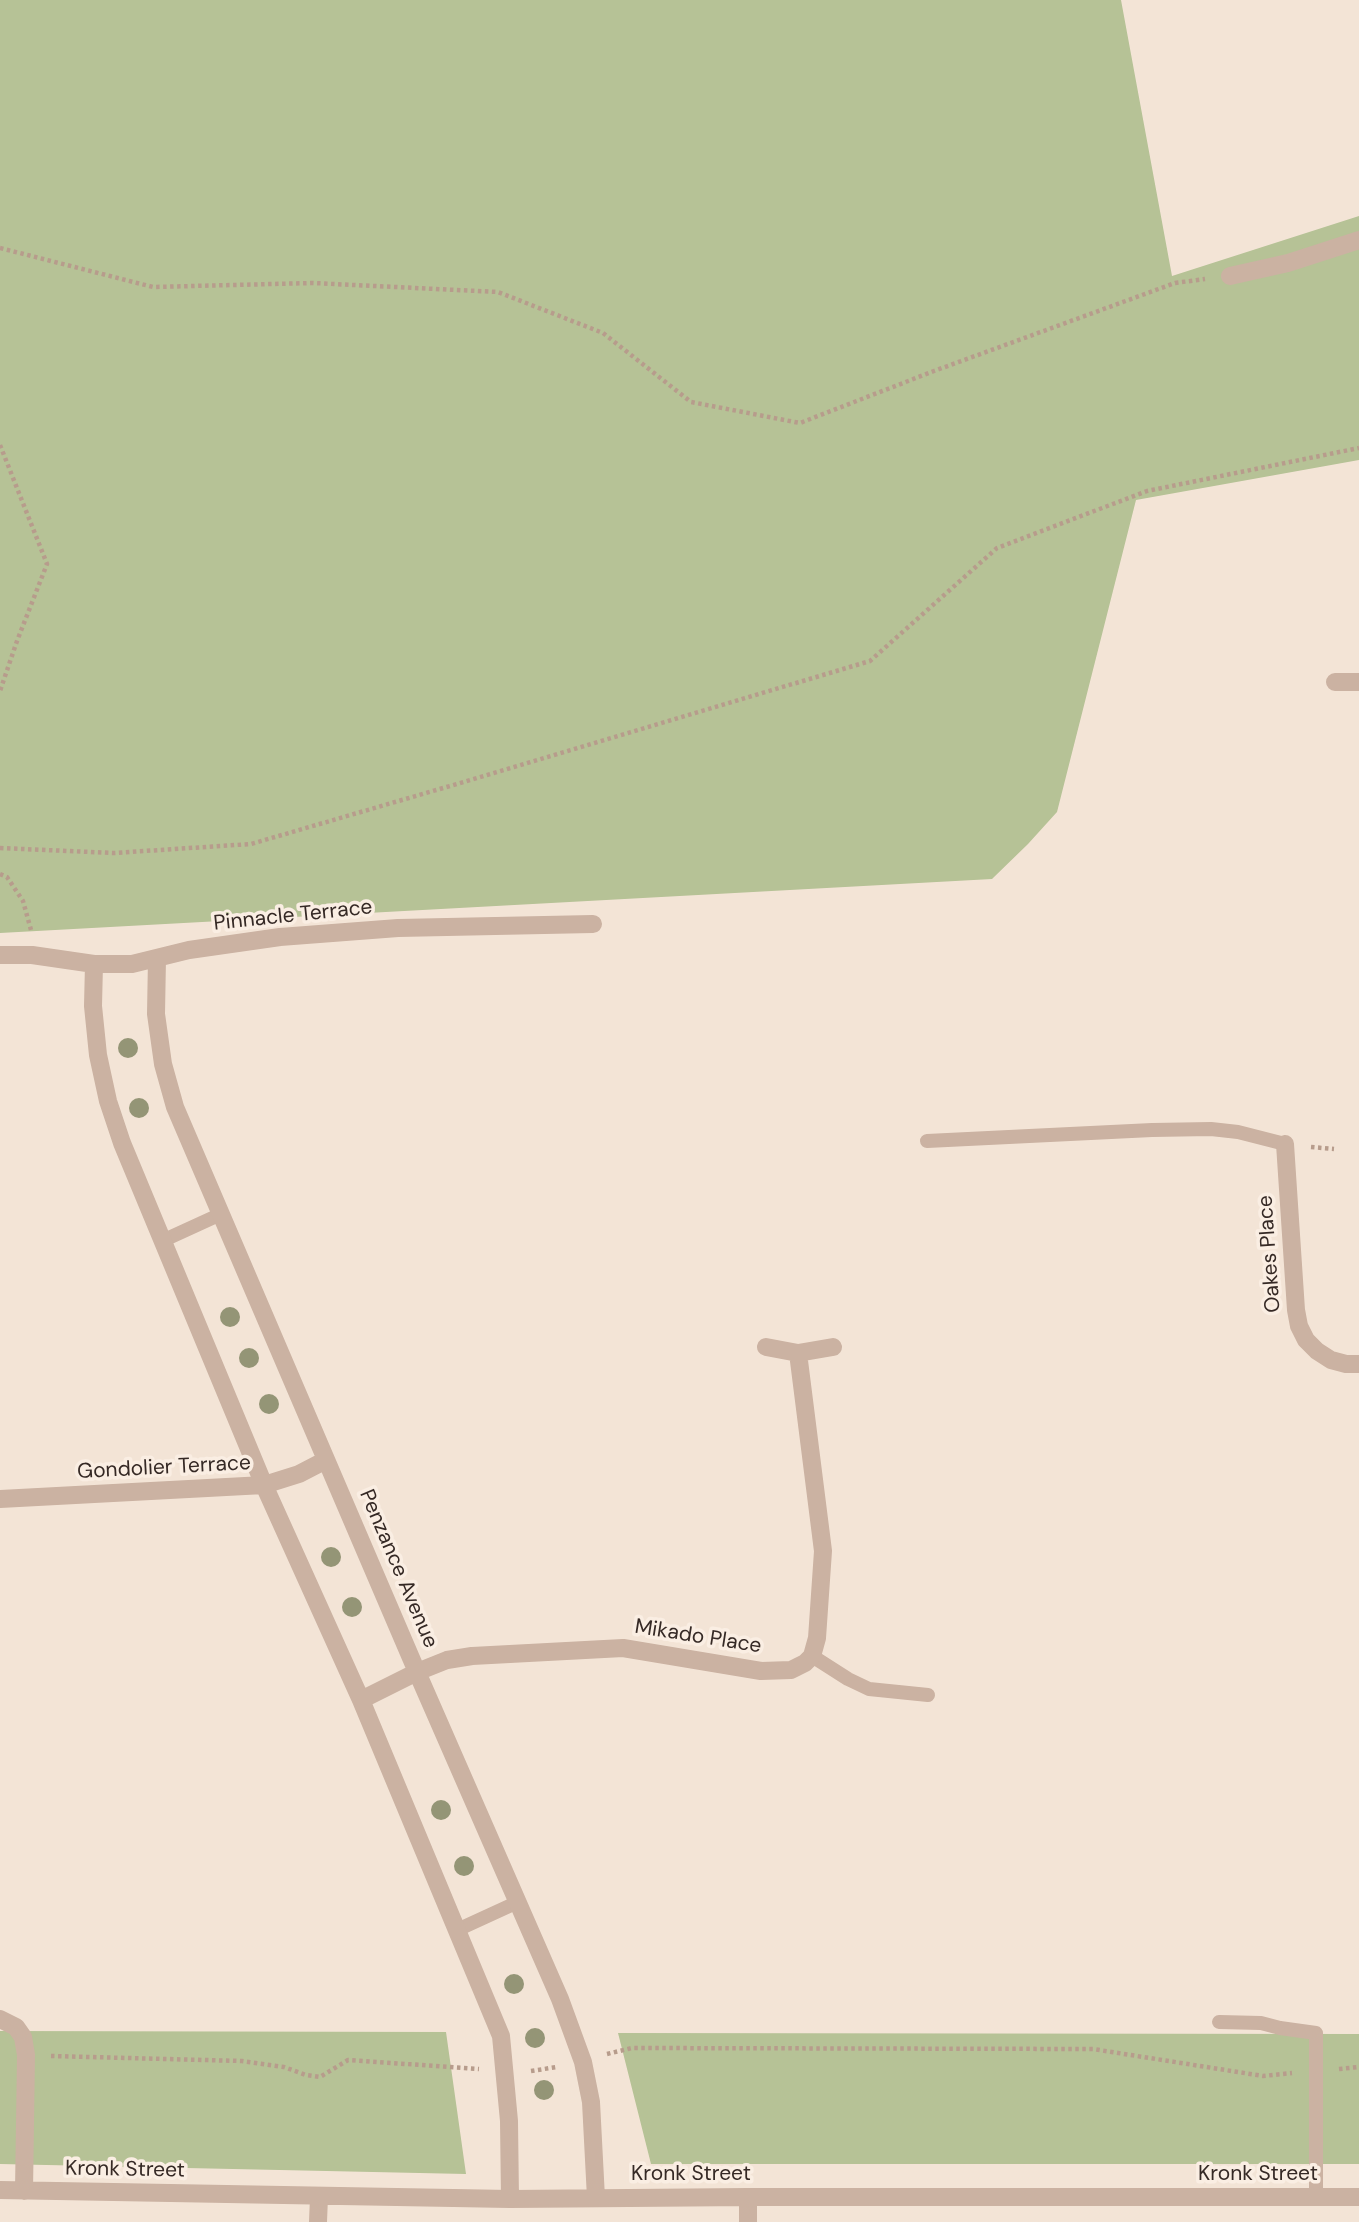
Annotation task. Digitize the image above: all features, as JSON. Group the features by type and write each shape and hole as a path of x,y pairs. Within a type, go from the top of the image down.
{"street":[{"path":"1230,276 1288,262 1359,240"},
{"path":"1335,682 1359,682"},
{"name":"Pinnacle Terrace","path":"0,954 32,955 94,964 132,964 227,944 398,928 593,924"},
{"name":"Penzance Avenue","path":"158,958 156,1014 163,1064 175,1107 416,1672 560,1999 583,2062 591,2102 596,2198"},
{"path":"94,964 93,1006 98,1055 108,1101 122,1143 264,1485 361,1700 501,2036 509,2121 510,2199"},
{"name":"Oakes Place","path":"1285,1144 1299,1326 1306,1340 1331,1360 1359,1364"},
{"path":"766,1347 798,1353 833,1347"},
{"path":"798,1353 823,1551 817,1638 812,1656"},
{"name":"Gondolier Terrace","path":"0,1499 264,1485 299,1474 326,1460"},
{"name":"Mikado Place","path":"361,1700 416,1672 447,1660 472,1656 623,1648 761,1671 791,1670 812,1656"},
{"path":"0,2019 16,2027 23,2037 26,2056 24,2191"},
{"name":"Kronk Street","path":"0,2190 510,2199 1359,2197"},
{"path":"318,2222 319,2197"},
{"path":"748,2197 748,2222"}],"lane":[{"path":"927,1141 1211,1129 1262,1137 1285,1144"},
{"path":"162,1241 221,1214"},
{"path":"812,1656 869,1689 928,1695"},
{"path":"457,1930 518,1902"},
{"path":"1219,2022 1261,2023 1316,2033 1315,2197"}],"path":[{"path":"0,248 153,287 313,283 498,292 603,333 691,402 800,423 1175,283 1230,276"},
{"path":"0,445 47,564 0,691"},
{"path":"0,848 114,853 251,844 384,805 870,661 997,548 1147,491 1359,448"},
{"path":"0,874 7,877 23,901 32,929 32,955"},
{"path":"602,2057 632,2048 1093,2049 1263,2076 1359,2067"},
{"path":"38,2056 242,2061 284,2067 320,2077 348,2060 491,2070"},
{"path":"530,2071 565,2066"}],"green space":[{"path":"0,0 1121,0 1172,276 1359,216 1359,460 1136,500 1057,812 992,879 0,933"},
{"path":"0,2031 446,2032 466,2174 0,2164"},
{"path":"618,2033 1359,2034 1359,2164 651,2164"}]}
